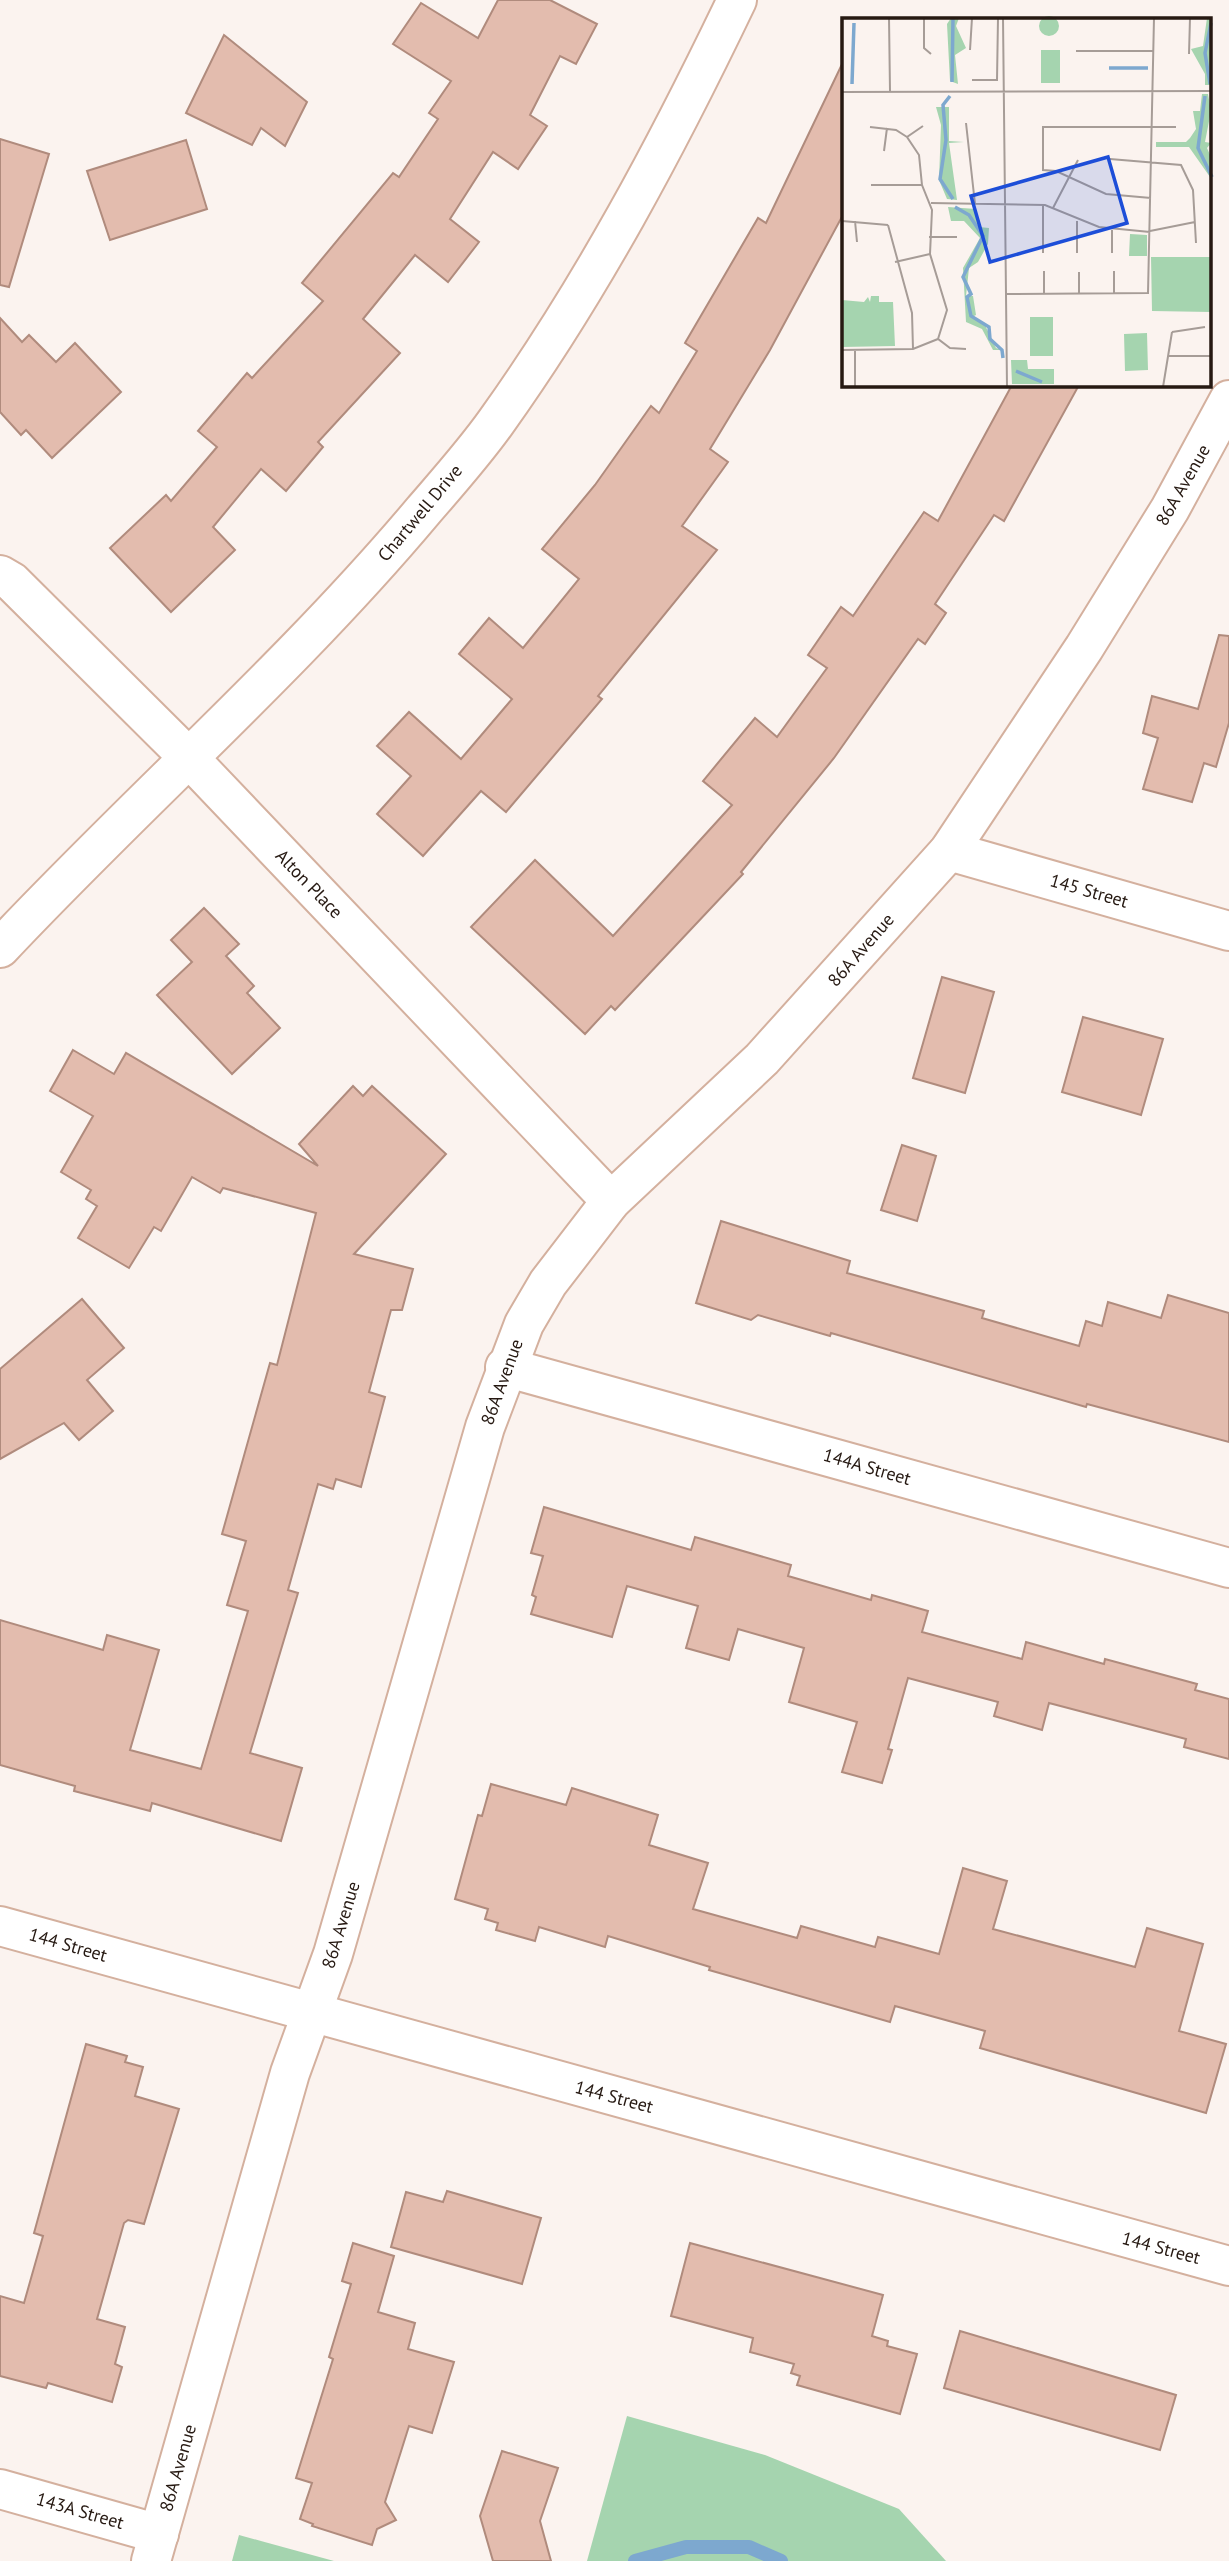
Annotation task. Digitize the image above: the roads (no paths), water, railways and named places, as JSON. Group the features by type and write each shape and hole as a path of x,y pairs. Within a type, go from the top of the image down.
{"street":[{"name":"Chartwell Drive","path":"0,948 342,604 495,423 624,222 665,147 737,0"},
{"name":"86A Avenue","path":"155,2548 290,2073 333,1954 478,1452 505,1367 524,1324 548,1283 611,1201 762,1059 949,851 1040,718 1129,577 1170,509 1229,400"},
{"name":"Alton Place","path":"0,575 12,582 190,759 611,1201"},
{"name":"145 Street","path":"949,851 1229,931"},
{"name":"144A Street","path":"505,1367 1229,1568"},
{"name":"144 Street","path":"0,1926 1229,2266"},
{"name":"143A Street","path":"0,2489 155,2548"}],"waterway":[{"path":"635,2561 686,2547 749,2547 781,2561"}]}
